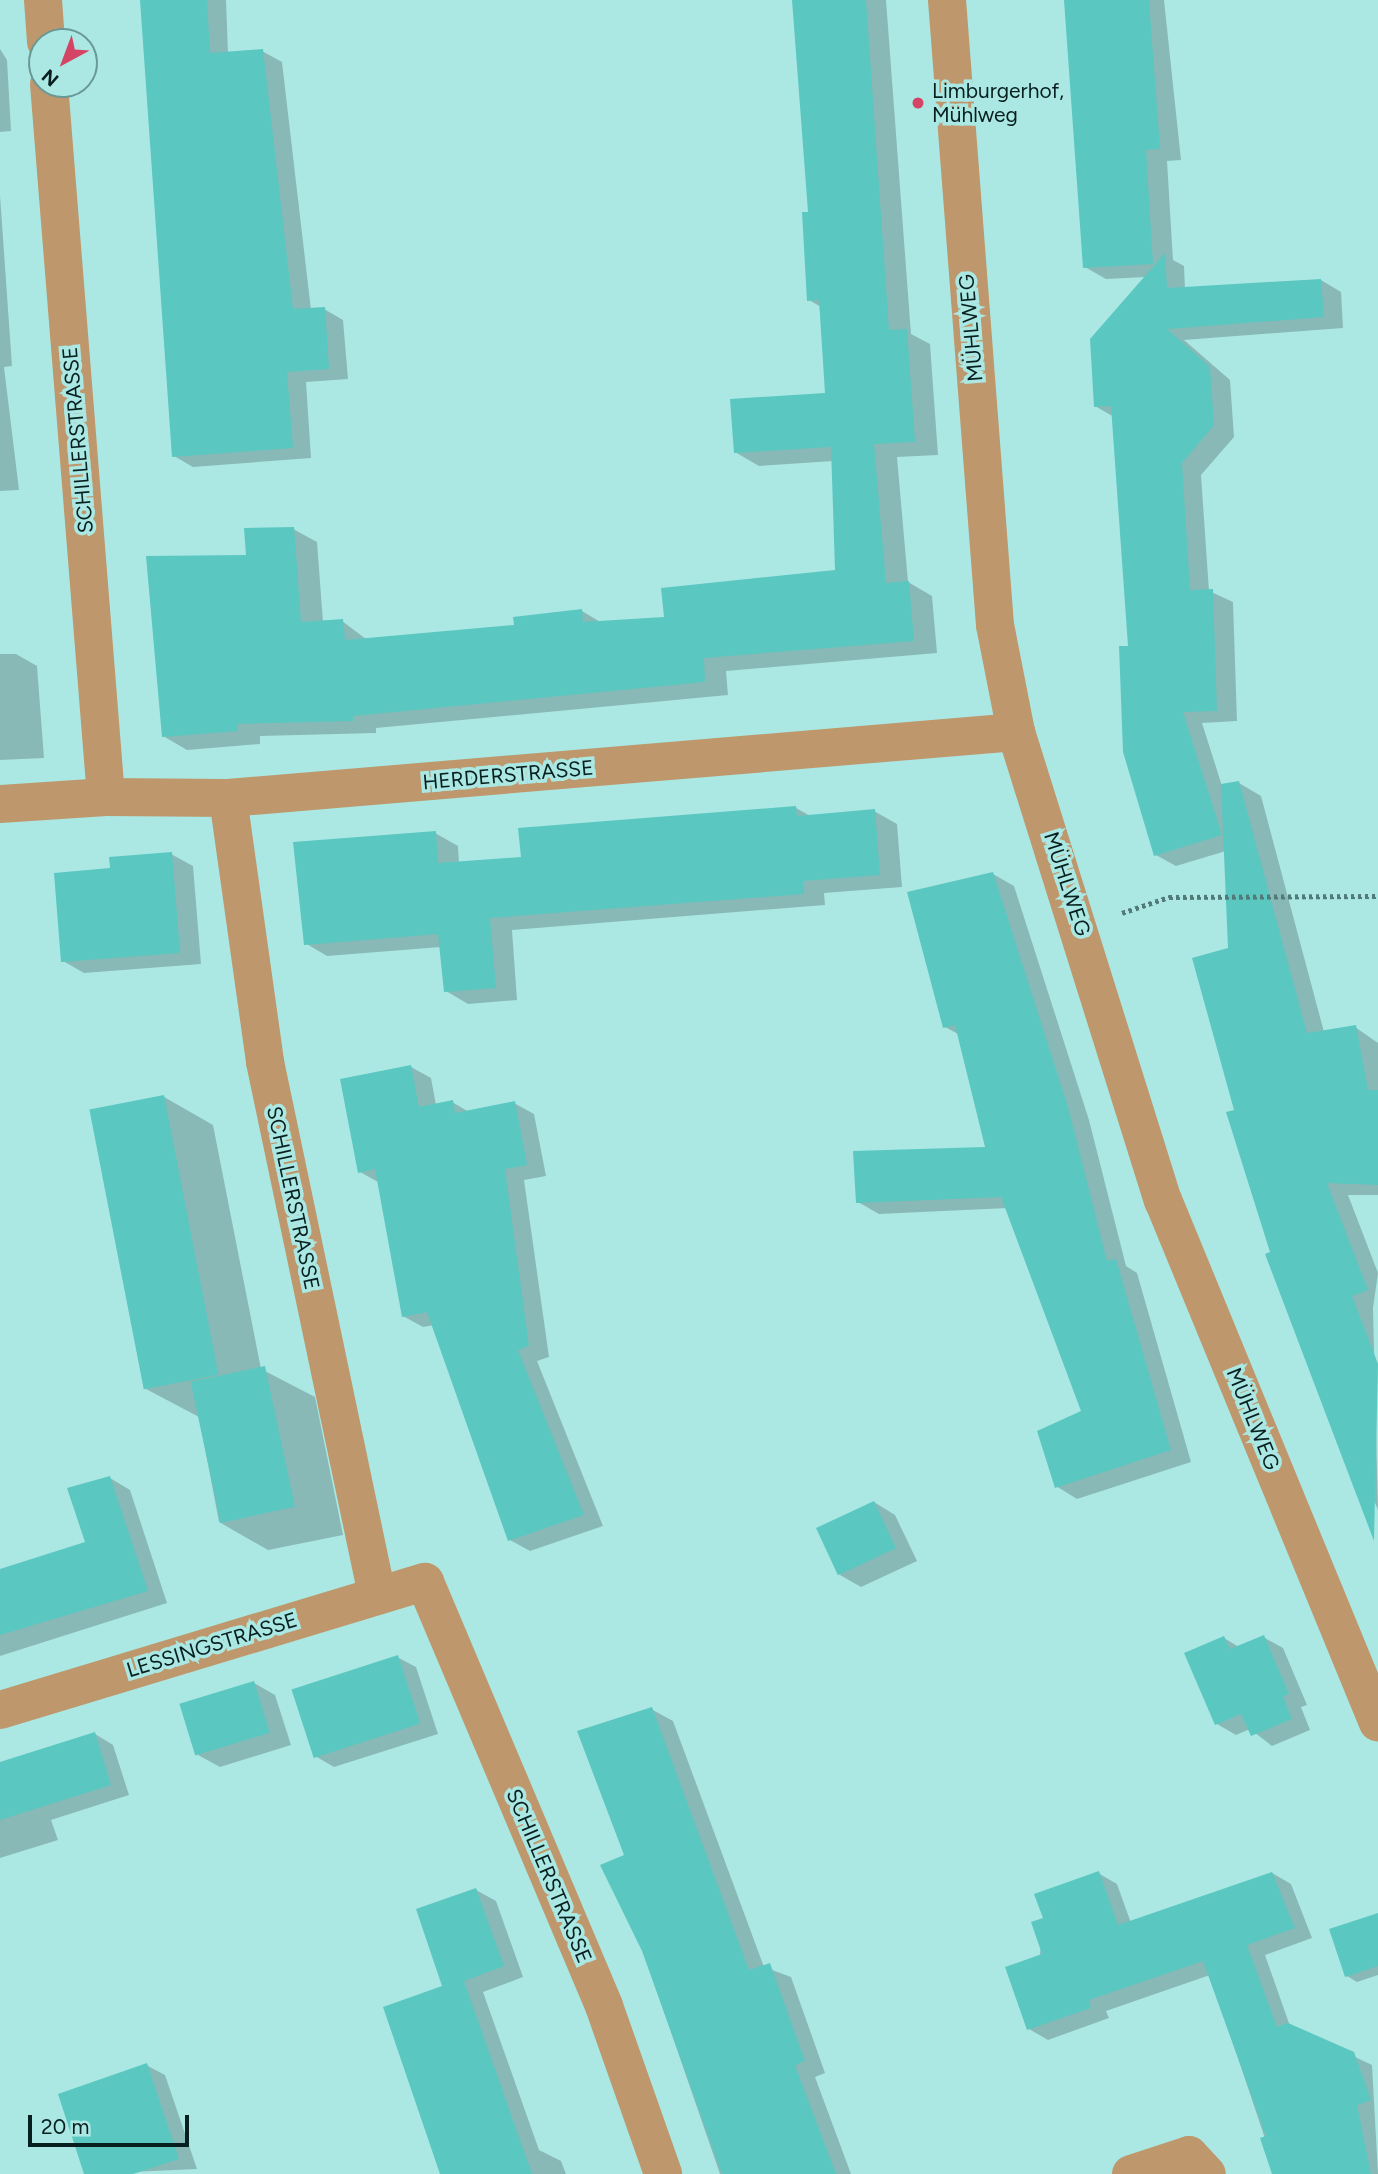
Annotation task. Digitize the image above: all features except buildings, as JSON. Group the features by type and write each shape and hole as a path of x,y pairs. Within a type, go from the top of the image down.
{"street":[{"path":"43,0 45,28"},
{"name":"MÜHLWEG","path":"947,0 995,625 1016,732 1082,926 1163,1200 1378,1723"},
{"name":"SCHILLERSTRASSE","path":"50,98 106,797"},
{"name":"HERDERSTRASSE","path":"0,804 106,797 228,798 1016,732"},
{"name":"SCHILLERSTRASSE","path":"228,798 265,1062 377,1595"},
{"name":"SCHILLERSTRASSE","path":"425,1582 604,2007 663,2174"},
{"name":"LESSINGSTRASSE","path":"0,1710 425,1582"},
{"path":"1131,2174 1189,2155 1207,2174"}],"path":[{"path":"1082,926 1169,897 1378,896"}],"place":[{"name":"Limburgerhof, Mühlweg","path":"918,103"}]}
